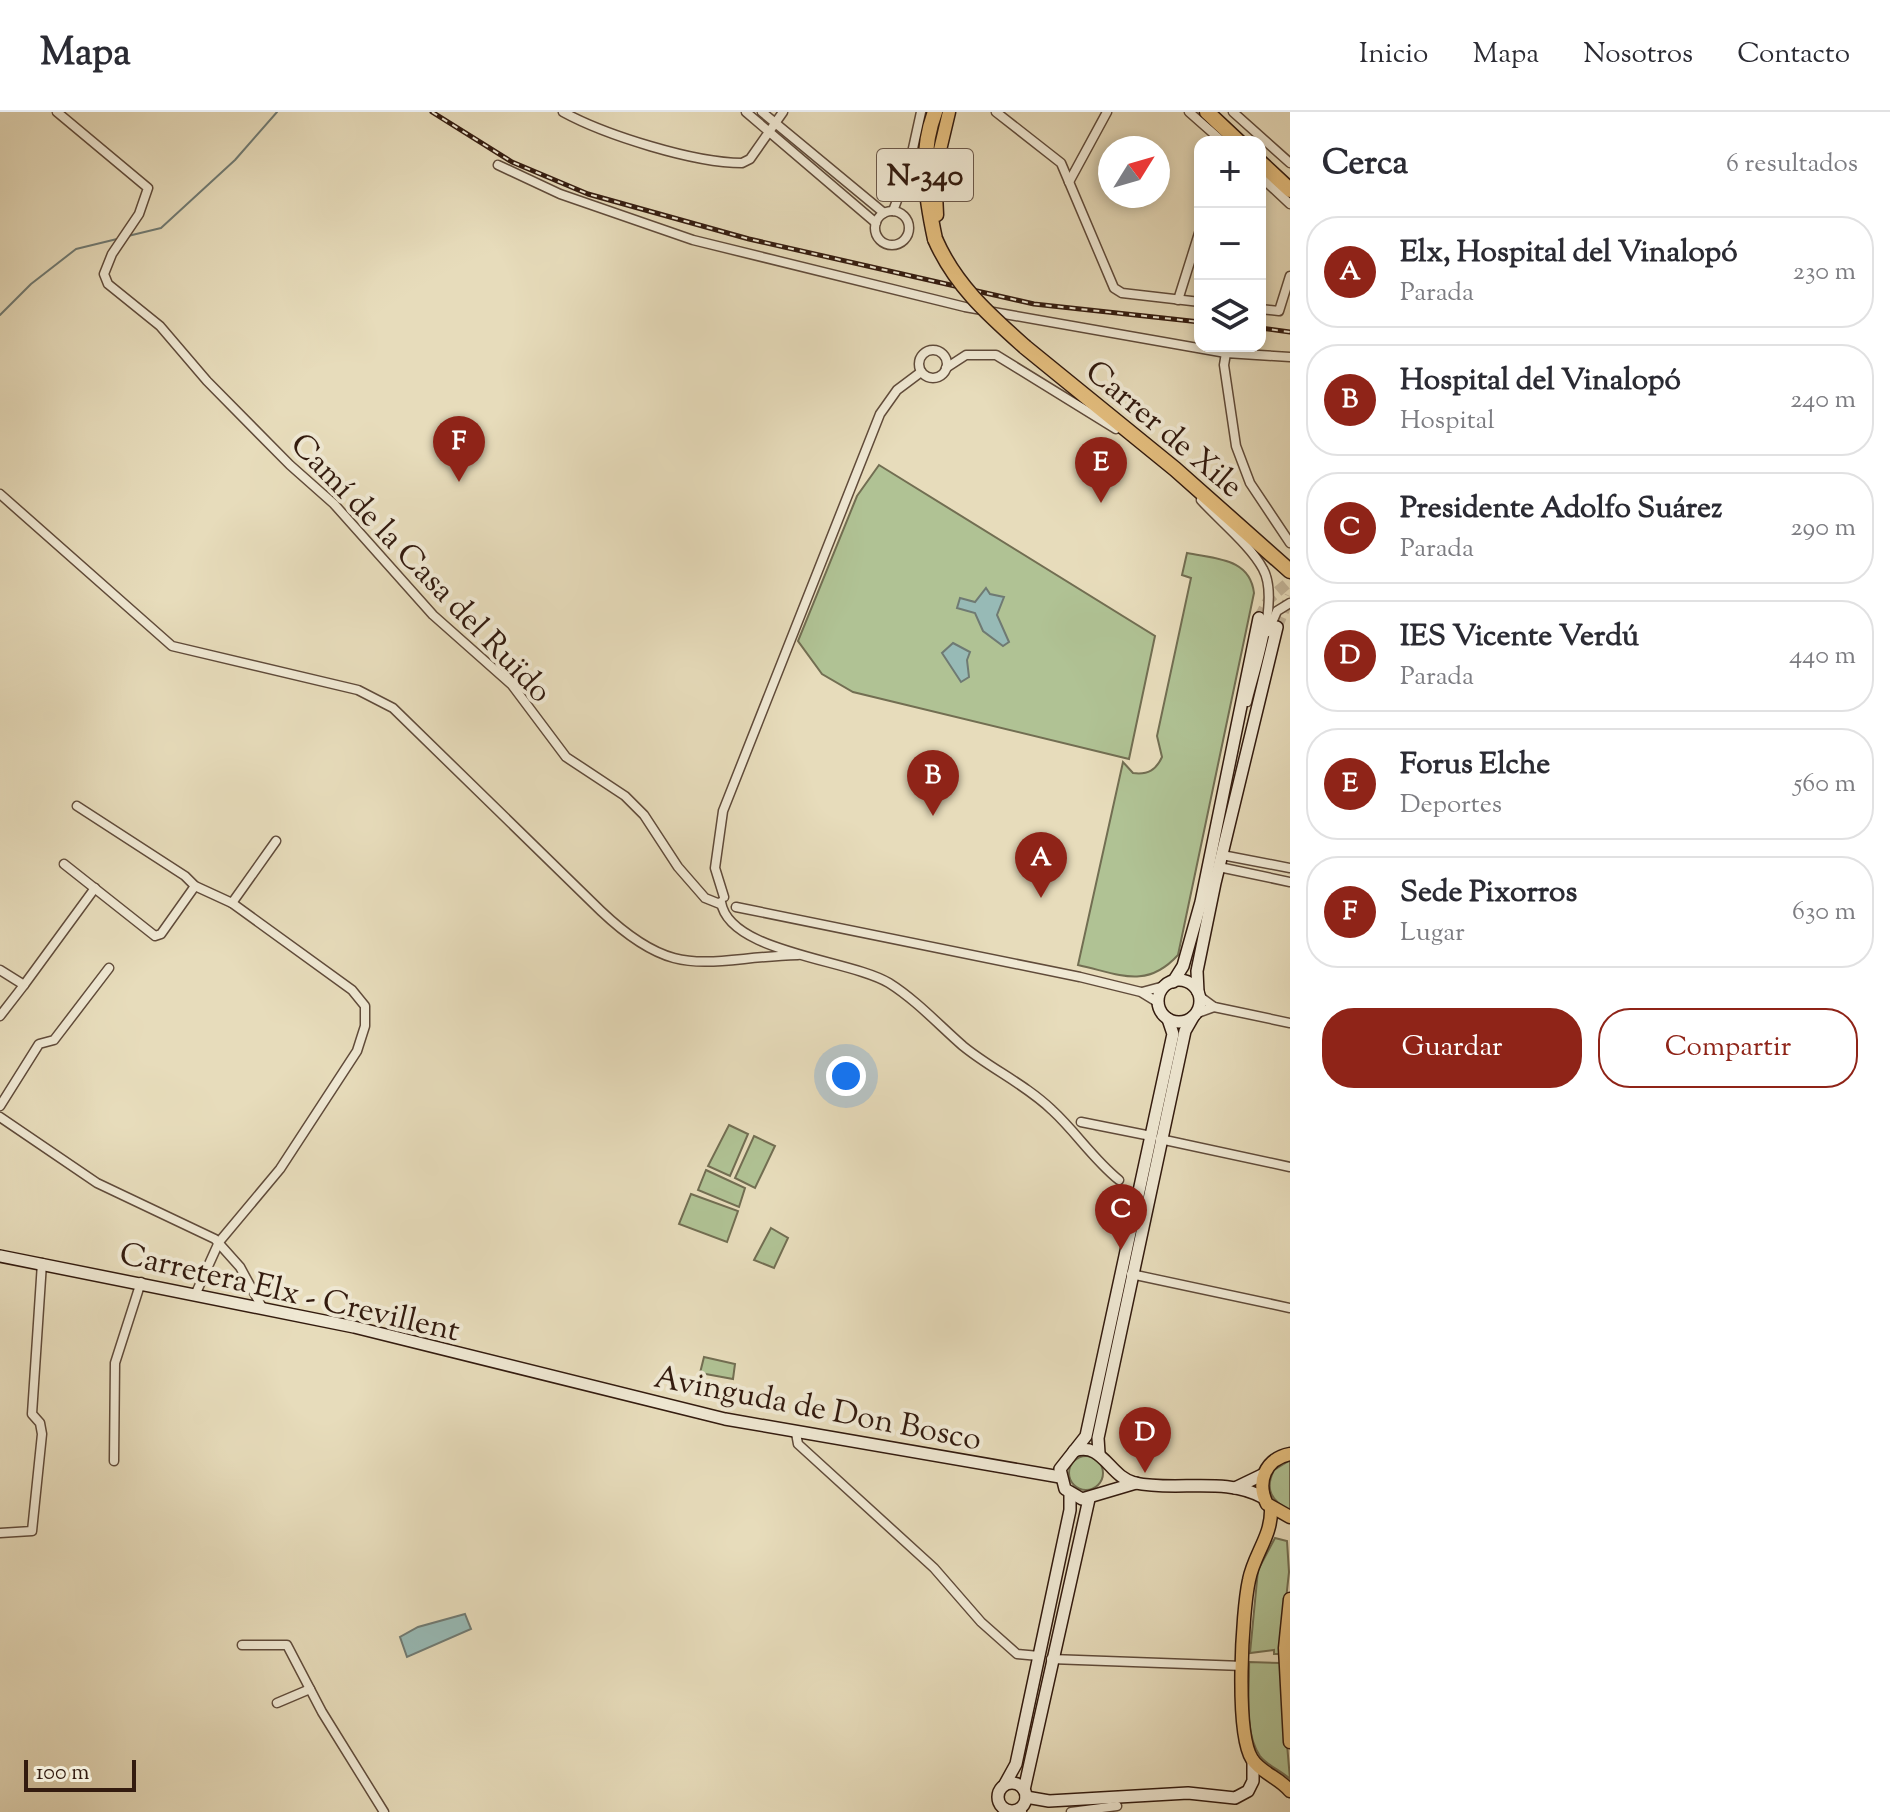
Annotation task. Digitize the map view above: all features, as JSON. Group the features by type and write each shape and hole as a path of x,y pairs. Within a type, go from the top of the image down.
{"highway":[{"name":"N-340","path":"935,112 927,142 925,180 937,235"},
{"path":"1207,112 1227,136"},
{"path":"1266,168 1290,190"},
{"name":"Carrer de Xile","path":"937,235 958,284 970,291 1039,360 1175,469 1290,571"}],"main road":[{"path":"937,235 935,171 949,112"},
{"path":"1259,618 1228,759 1223,803 1183,966 1160,993 1159,1003 1173,1034 1131,1274 1098,1438 1099,1453 1124,1479 1136,1483 1235,1488 1290,1517"},
{"path":"997,1800 1005,1811 1021,1810 1070,1510 1070,1494 1060,1477 1063,1462 1086,1436 1156,1138 1185,1031 1194,1016 1198,994 1197,971 1219,867 1277,627"},
{"path":"1170,983 1188,983 1198,994"},
{"path":"1168,1019 1180,1022 1194,1016"},
{"name":"Carretera Elx - Crevillent","path":"0,1256 354,1327 568,1381"},
{"name":"Avinguda de Don Bosco","path":"568,1381 796,1433 1060,1477"},
{"path":"1073,1452 1086,1449 1099,1453"},
{"path":"1005,1784 1013,1782 1025,1793 1049,1801 1177,1795 1243,1796 1253,1781 1253,1760 1244,1725 1243,1666 1249,1580 1270,1530 1264,1474 1269,1464 1289,1452"},
{"path":"1101,1493 1109,1480 1108,1465"},
{"path":"1235,1488 1264,1474"},
{"path":"1070,1494 1089,1499 1136,1483"},
{"path":"992,1812 998,1791 1016,1764 1089,1499"},
{"path":"1290,1599 1285,1648 1290,1742"},
{"path":"1253,1760 1290,1791"}],"street":[{"name":"Camí de la Casa del Ruïdo","path":"57,112 141,178 148,188 139,214 112,254 104,274 113,290 160,326 236,411 334,504 433,615 512,685 566,757 625,796 644,815 678,867 705,898 723,904 736,929 798,955"},
{"path":"563,112 617,134 727,163 742,163 750,159 783,112"},
{"path":"746,112 876,223"},
{"path":"762,112 889,212 907,219 909,229 905,240 898,244 886,244 876,233 876,223 889,212 908,171 921,112"},
{"path":"996,112 1061,163 1114,288 1122,293 1194,301"},
{"path":"1069,182 1107,112"},
{"path":"1189,112 1224,136"},
{"path":"1233,112 1290,163"},
{"path":"1061,163 1080,161"},
{"path":"498,165 560,194 693,240 965,307 1226,353 1290,357"},
{"path":"1266,182 1290,204"},
{"path":"1178,300 1194,249"},
{"path":"1266,310 1279,311 1290,276"},
{"path":"921,372 919,359 930,350 944,355 946,368"},
{"path":"1226,353 1224,365 1236,446 1250,483 1289,542"},
{"path":"921,372 935,378 966,355 996,355 1113,427 1135,436"},
{"path":"723,904 715,868 716,847 723,811 741,761 880,414 897,390 921,372"},
{"path":"1175,469 1259,562 1268,582 1268,612 1223,803"},
{"path":"0,494 172,646 358,690 393,708 619,928 652,952 678,962 707,963 738,957 798,955 829,961 887,982 965,1048 1052,1109 1084,1148 1119,1180"},
{"path":"1235,794 1267,634 1277,611 1290,603"},
{"path":"77,806 185,876 195,886 232,903 352,990 365,1006 365,1026 357,1051 280,1169 219,1242 196,1293"},
{"path":"232,903 276,841"},
{"path":"1222,855 1290,868"},
{"path":"64,864 155,936 161,934 195,886"},
{"path":"1219,867 1290,882"},
{"path":"0,1016 95,888"},
{"path":"723,904 735,898 736,907"},
{"path":"723,904 1141,992 1159,1003"},
{"path":"0,1106 39,1044 54,1040 109,968"},
{"path":"0,970 24,985"},
{"path":"1141,992 1170,983"},
{"path":"1198,994 1214,1007 1290,1023"},
{"path":"1194,1016 1214,1007"},
{"path":"0,1117 97,1183 219,1242 240,1267 263,1309"},
{"path":"1081,1122 1290,1167"},
{"path":"0,1533 32,1531 42,1434 40,1423 32,1414 42,1263"},
{"path":"1131,1274 1290,1308"},
{"path":"114,1461 115,1363 141,1282"},
{"path":"796,1433 798,1444 934,1568 981,1622 1017,1654 1045,1658 1243,1666"},
{"path":"242,1645 287,1645 384,1812"},
{"path":"277,1703 310,1689"},
{"path":"1071,1812 1117,1806"}],"green space":[{"path":"879,465 1155,636 1129,759 853,692 822,674 798,641 857,496"},
{"path":"1187,553 1220,559 1239,567 1251,581 1254,593 1178,955 1155,973 1119,975 1078,965 1123,762 1133,773 1143,773 1154,768 1162,757 1157,736 1191,578 1182,575"},
{"path":"729,1125 748,1134 730,1176 708,1166"},
{"path":"754,1136 775,1146 755,1188 735,1178"},
{"path":"706,1170 745,1188 739,1207 698,1190"},
{"path":"691,1194 738,1211 727,1242 679,1224"},
{"path":"771,1228 788,1238 774,1268 754,1260"},
{"path":"704,1357 735,1364 733,1379 700,1373"},
{"path":"1086,1456 1098,1461 1103,1473 1098,1485 1086,1490 1074,1485 1069,1473 1074,1461"},
{"path":"1290,1460 1290,1511 1274,1499 1270,1483 1274,1470"},
{"path":"1275,1538 1287,1541 1289,1572 1280,1654 1274,1654 1274,1650 1250,1653 1258,1570"},
{"path":"1249,1662 1280,1663 1290,1779 1260,1756 1251,1735"}],"water":[{"path":"986,588 990,594 1004,597 997,615 1009,642 1003,646 983,631 975,613 957,608 960,598 975,602"},
{"path":"953,643 970,652 967,660 969,677 961,682 942,653"},
{"path":"465,1614 471,1629 407,1657 400,1637 418,1627"}],"waterway":[{"path":"128,236 161,228 235,160 277,112"},
{"path":"0,315 31,284 76,249 117,239"}],"tunnel":[{"path":"1259,618 1269,599 1290,581"},
{"path":"1277,627 1290,596"}],"railway":[{"path":"432,112 512,162 588,194 749,239 1034,304 1194,321"},
{"path":"1266,329 1290,332"}],"place":[{"name":"Sede Pixorros","path":"459,482"},
{"name":"Forus Elche","path":"1101,503"},
{"name":"Hospital del Vinalopó","path":"933,816"},
{"name":"Elx, Hospital del Vinalopó","path":"1041,898"},
{"name":"Presidente Adolfo Suárez","path":"1121,1250"},
{"name":"IES Vicente Verdú","path":"1145,1473"}]}
